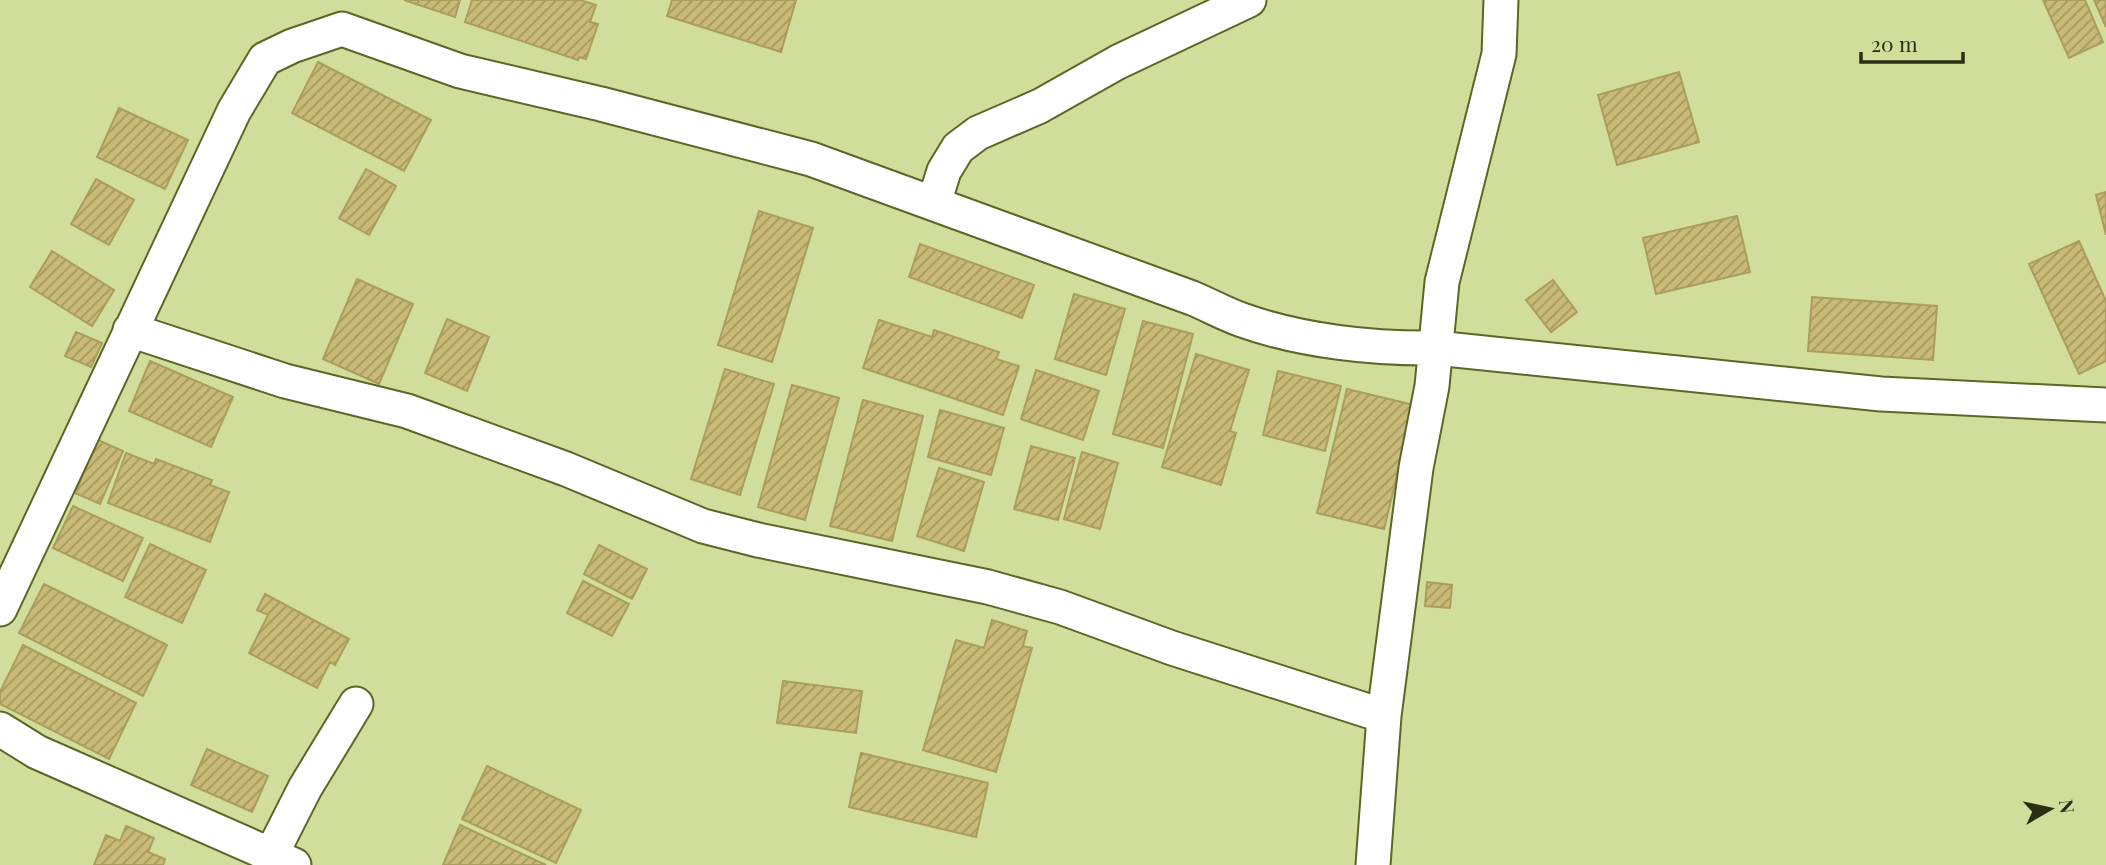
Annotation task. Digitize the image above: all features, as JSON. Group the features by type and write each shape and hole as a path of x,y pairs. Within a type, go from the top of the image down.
{"street":[{"path":"934,203 944,171 958,148 978,133 1040,106 1118,62 1249,0"},
{"path":"1373,865 1384,716 1416,468 1432,386 1442,282 1499,54 1502,0"},
{"path":"0,609 234,111 265,59 292,46 342,29 460,71 601,104 811,159 1192,298 1242,320 1308,338 1408,348 1436,348 1881,394 2106,405"},
{"path":"130,330 285,381 407,411 566,469 703,526 758,540 988,587 1060,607 1172,648 1384,716"},
{"path":"0,729 37,752 283,860 305,788 356,704"}],"building":[{"path":"404,0 460,0 455,17"},
{"path":"472,0 580,0 596,5 590,22 598,24 586,59 579,57 578,60 465,22"},
{"path":"672,0 796,0 781,52 667,16"},
{"path":"2043,0 2085,0 2103,42 2069,58"},
{"path":"2094,0 2106,0 2106,27"},
{"path":"318,62 431,120 404,171 292,113"},
{"path":"1679,72 1699,142 1617,165 1598,95"},
{"path":"119,108 188,140 165,189 97,157"},
{"path":"366,169 396,186 369,235 339,218"},
{"path":"96,179 134,200 109,245 71,224"},
{"path":"2106,192 2106,235 2096,195"},
{"path":"759,211 813,228 772,362 718,345"},
{"path":"1737,216 1750,272 1656,294 1643,238"},
{"path":"2079,241 2106,301 2106,361 2079,374 2029,264"},
{"path":"920,244 1034,285 1022,318 909,277"},
{"path":"52,251 114,290 92,326 30,287"},
{"path":"357,279 413,304 379,384 323,359"},
{"path":"1553,280 1577,312 1551,332 1526,300"},
{"path":"1074,294 1125,309 1106,375 1055,359"},
{"path":"1812,297 1937,306 1933,360 1808,351"},
{"path":"447,319 489,337 467,391 425,373"},
{"path":"879,320 932,337 934,330 999,352 996,359 1019,366 1003,415 863,368"},
{"path":"1143,321 1193,334 1163,448 1113,434"},
{"path":"76,332 102,343 91,367 65,356"},
{"path":"1196,354 1249,370 1230,431 1236,433 1221,485 1162,467"},
{"path":"150,361 233,397 211,447 129,411"},
{"path":"725,369 774,384 740,495 691,479"},
{"path":"1036,370 1099,391 1083,440 1021,419"},
{"path":"1278,371 1341,386 1325,451 1263,435"},
{"path":"792,385 839,398 805,520 758,507"},
{"path":"1347,389 1414,405 1384,529 1317,513"},
{"path":"863,400 923,416 892,541 830,526"},
{"path":"940,410 1004,428 991,475 928,457"},
{"path":"98,440 123,451 100,504 75,493"},
{"path":"1031,446 1075,458 1058,520 1014,509"},
{"path":"1082,452 1118,463 1100,529 1064,519"},
{"path":"126,453 154,464 156,459 212,480 210,485 229,492 210,542 108,503"},
{"path":"939,468 984,482 964,551 917,536"},
{"path":"73,506 143,538 123,581 53,548"},
{"path":"150,544 206,570 182,623 125,597"},
{"path":"599,545 647,569 632,599 584,574"},
{"path":"583,581 629,604 612,636 567,613"},
{"path":"1427,582 1452,585 1450,608 1425,606"},
{"path":"44,584 167,645 143,696 19,633"},
{"path":"265,594 349,639 335,665 330,662 317,688 249,653 268,615 257,610"},
{"path":"992,620 1027,631 1023,646 1032,648 996,772 923,750 956,640 984,648"},
{"path":"23,645 136,703 109,759 0,704 0,692"},
{"path":"783,681 862,691 856,733 777,723"},
{"path":"207,749 268,776 252,812 191,785"},
{"path":"861,753 988,783 976,837 849,807"},
{"path":"487,766 581,810 556,863 462,819"},
{"path":"460,825 546,865 443,865"},
{"path":"126,826 154,838 148,852 165,859 163,865 94,865 106,835 120,841"}]}
